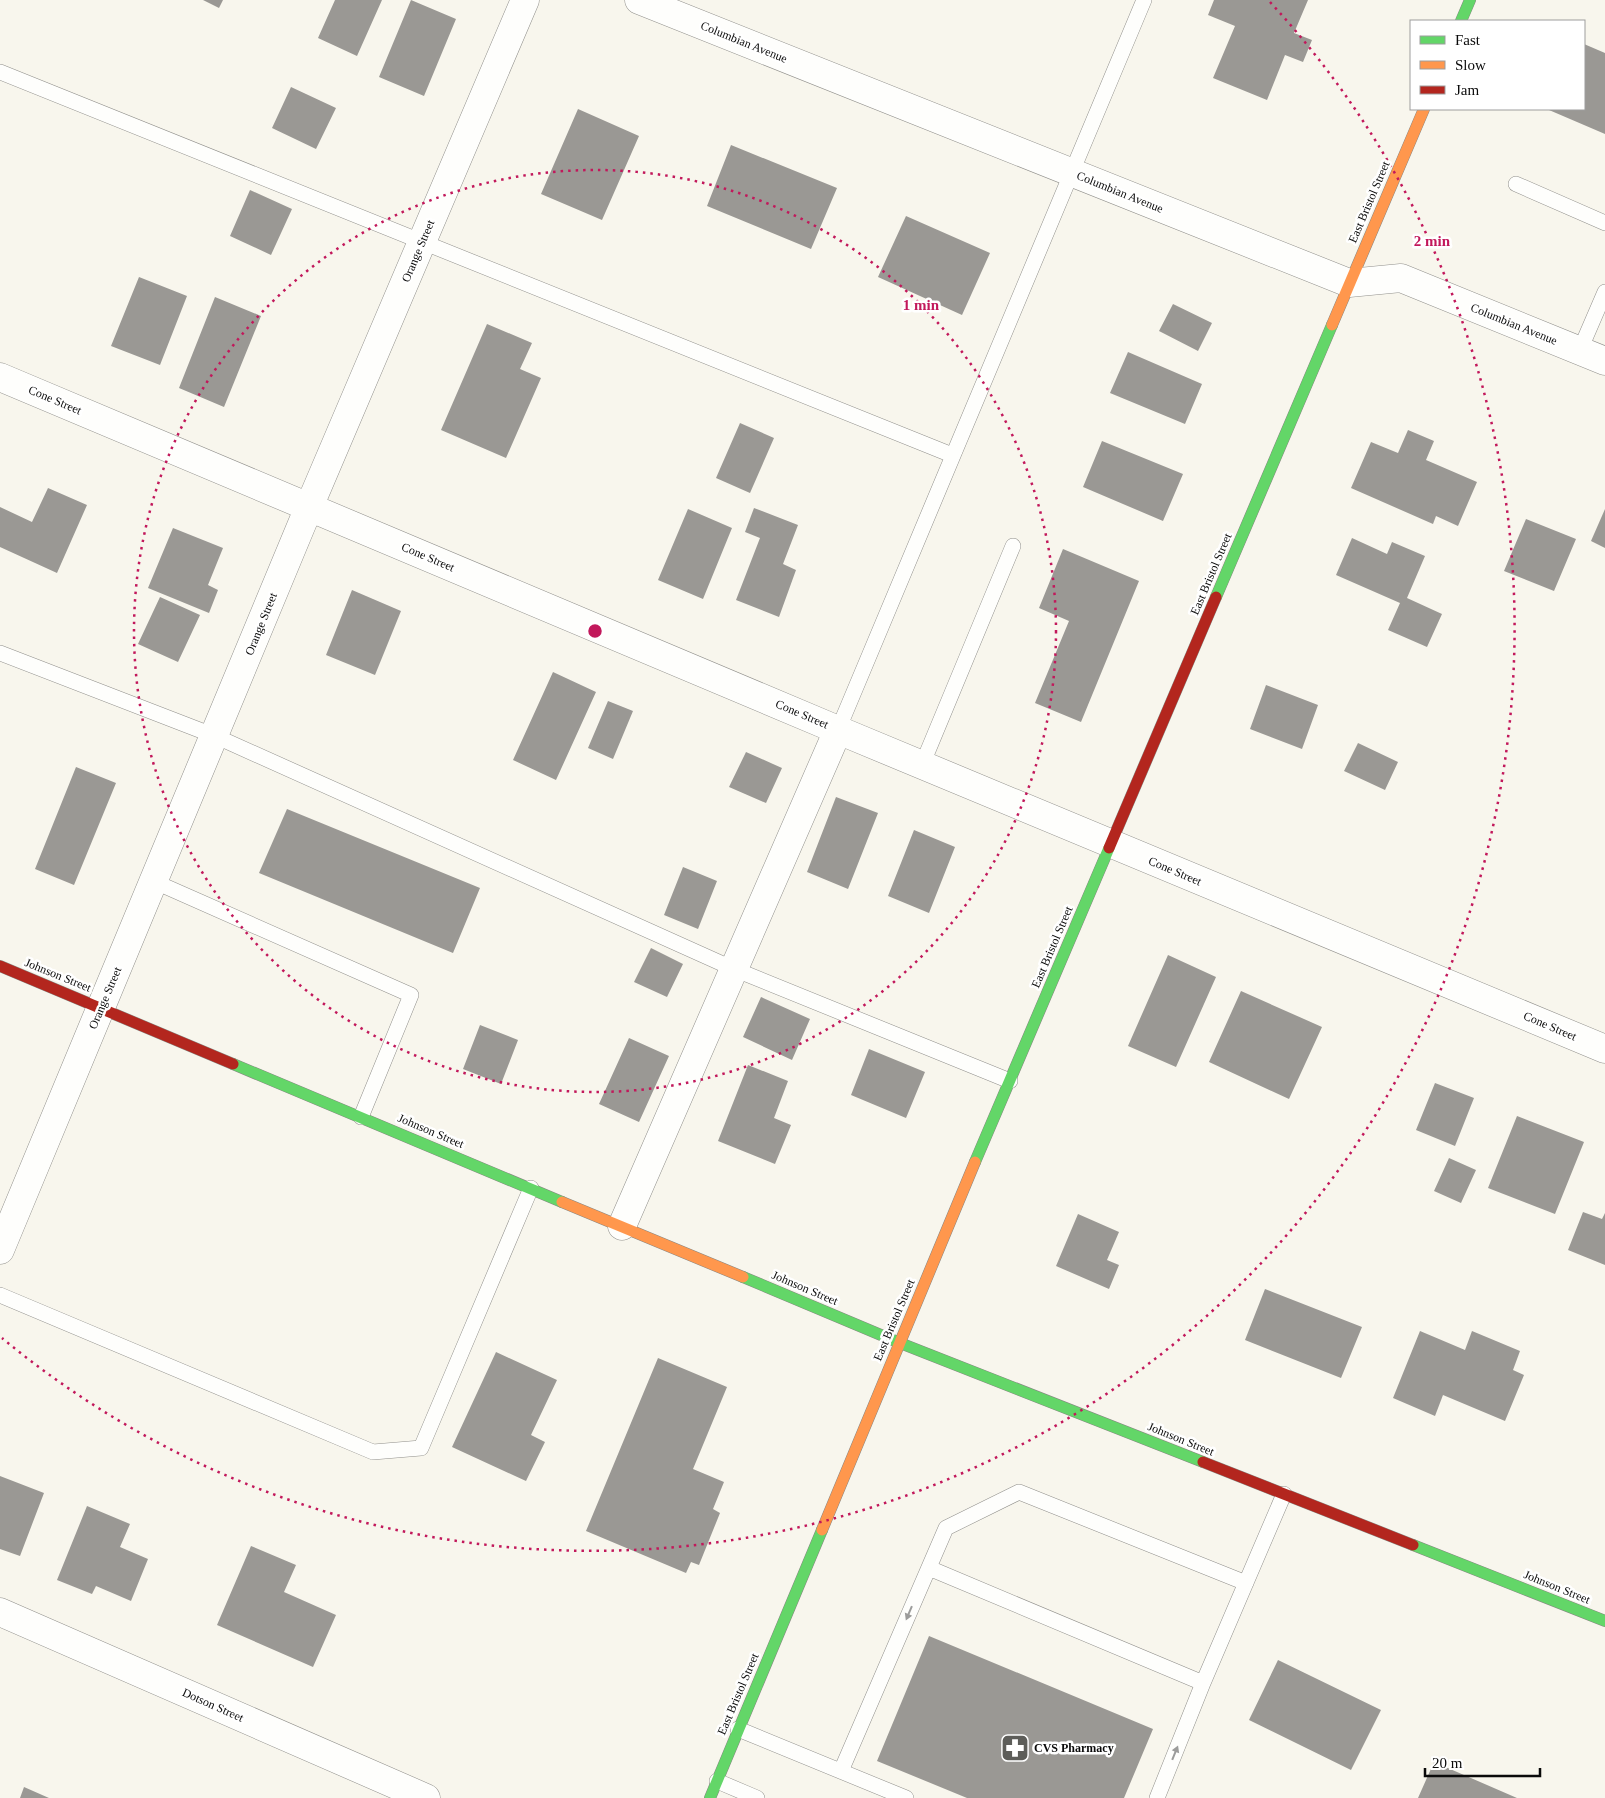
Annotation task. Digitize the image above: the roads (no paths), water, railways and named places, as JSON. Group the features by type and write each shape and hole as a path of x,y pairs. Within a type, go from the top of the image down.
{"main road":[{"path":"1461,20 1470,0"},
{"name":"East Bristol Street","path":"710,1798 1010,1081 1424,110"},
{"name":"Johnson Street","path":"0,966 900,1343 1605,1621"}],"street":[{"name":"Orange Street","path":"0,1250 309,507 525,0"},
{"name":"Columbian Avenue","path":"638,0 1350,283 1401,278 1605,361"},
{"name":"Cone Street","path":"0,377 838,730 1605,1049"},
{"path":"622,1226 838,730"},
{"name":"Dotson Street","path":"0,1612 426,1798"}],"lane":[{"path":"838,730 1070,172 1144,0"},
{"path":"0,72 952,455"},
{"path":"1516,184 1605,222"},
{"path":"1580,350 1605,292"},
{"path":"922,765 1013,546"},
{"path":"0,653 214,736 734,969 1010,1081"},
{"path":"153,881 411,996 361,1117"},
{"path":"0,1296 372,1452 421,1448 531,1188"},
{"path":"841,1772 946,1528 1019,1492 1246,1583"},
{"path":"1157,1798 1284,1494"},
{"path":"929,1568 1204,1683"},
{"path":"738,1730 906,1798"},
{"path":"717,1781 757,1798"}],"place":[{"name":"CVS Pharmacy","path":"1015,1748"}]}
